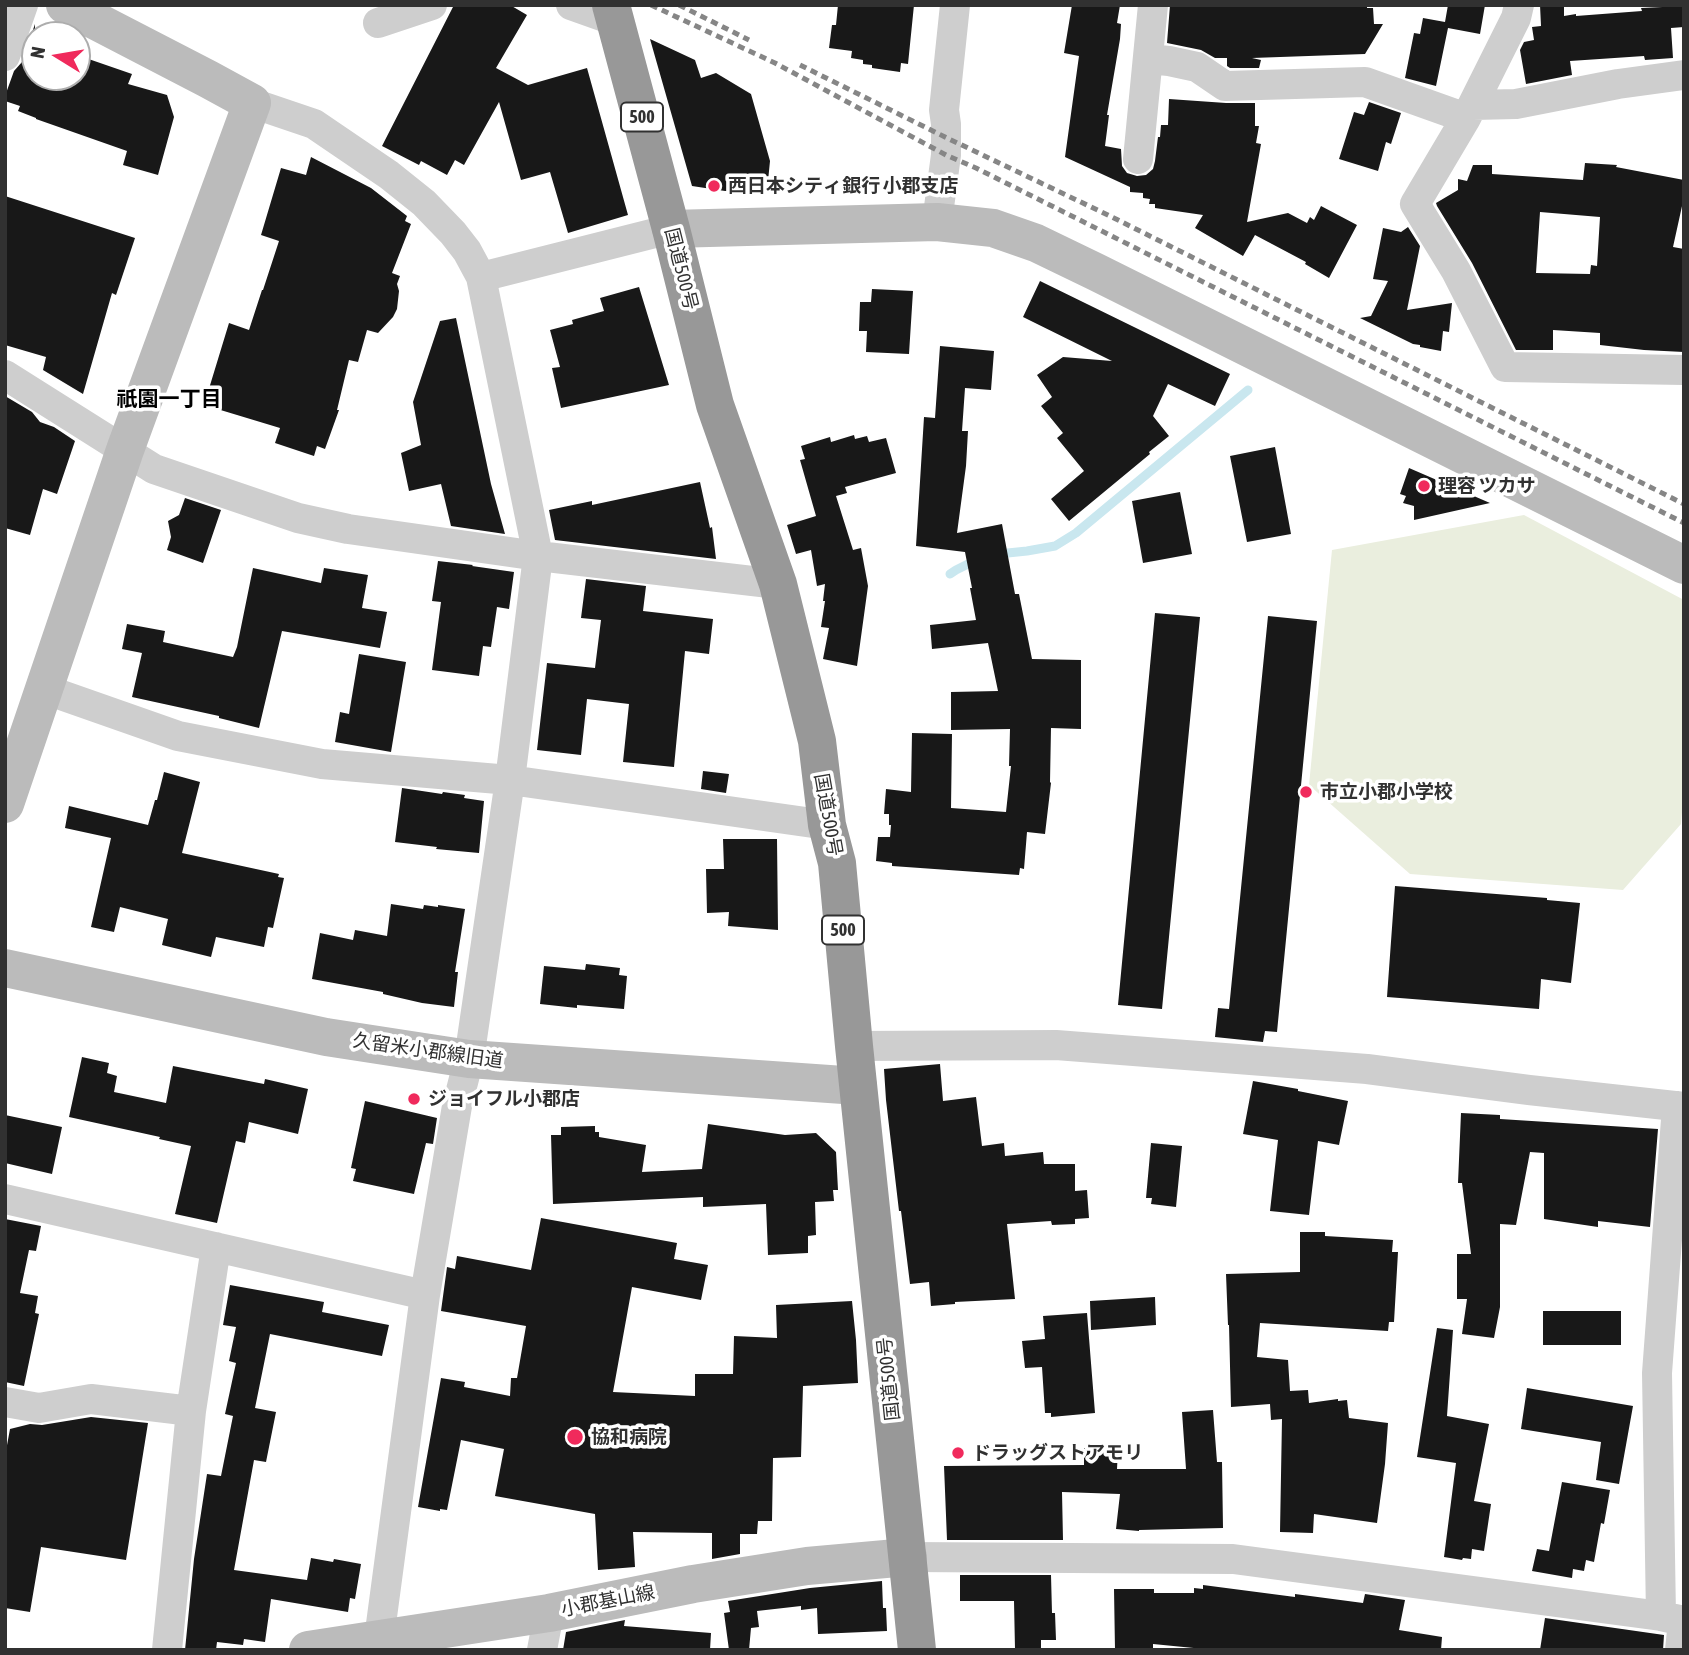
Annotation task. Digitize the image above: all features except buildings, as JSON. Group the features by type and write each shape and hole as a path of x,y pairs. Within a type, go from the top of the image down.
{"highway":[{"name":"国道500号","path":"614,13 715,405 778,584 817,741 827,825 837,863 917,1650"}],"street":[{"path":"5,56 23,5"},
{"path":"65,5 253,103 314,124 424,203 453,233 481,276 538,556 510,780 469,1059 457,1105 425,1295 379,1639"},
{"path":"378,23 432,5"},
{"path":"570,5 614,13"},
{"path":"937,222 946,155 944,110 955,5"},
{"path":"1138,159 1153,5"},
{"path":"1519,5 1516,18 1470,111 1415,204 1455,271 1504,367 1684,370"},
{"path":"1148,59 1197,67 1225,86 1365,82 1470,111 1684,75"},
{"path":"5,804 125,450 253,103"},
{"path":"481,276 671,229 937,222 993,228 1036,243 1096,272 1684,565"},
{"path":"5,375 154,469 298,518 348,529 538,556 778,584"},
{"path":"44,690 178,736 322,764 510,780 827,825"},
{"name":"久留米小郡線旧道","path":"5,968 326,1037 469,1059 858,1086"},
{"path":"854,1046 1056,1045 1367,1069 1681,1107 1657,1373 1677,1627 1233,1559 908,1557"},
{"path":"5,1199 425,1295"},
{"path":"167,1650 191,1411 216,1247"},
{"path":"5,1402 39,1408 91,1399 191,1411"},
{"name":"小郡基山線","path":"308,1650 549,1613 693,1584 807,1566 908,1557"},
{"path":"542,1650 549,1613"}],"green space":[{"path":"1524,515 1684,600 1684,788 1681,824 1623,890 1410,874 1309,785 1332,550"}],"waterway":[{"path":"998,554 1055,546 1076,533 1248,390"},
{"path":"950,574 978,559"}],"railway":[{"path":"651,5 775,63 946,155 1684,523"},
{"path":"679,5 749,40"},
{"path":"800,65 1112,217 1684,504"}],"place":[{"name":"西日本シティ銀行 小郡支店","path":"714,186"},
{"name":"理容 ツカサ","path":"1424,486"},
{"name":"市立小郡小学校","path":"1306,792"},
{"name":"ジョイフル小郡店","path":"414,1099"},
{"name":"協和病院","path":"575,1437"},
{"name":"ドラッグストアモリ","path":"958,1453"}],"district":[{"name":"祇園一丁目","path":"169,399"}]}
